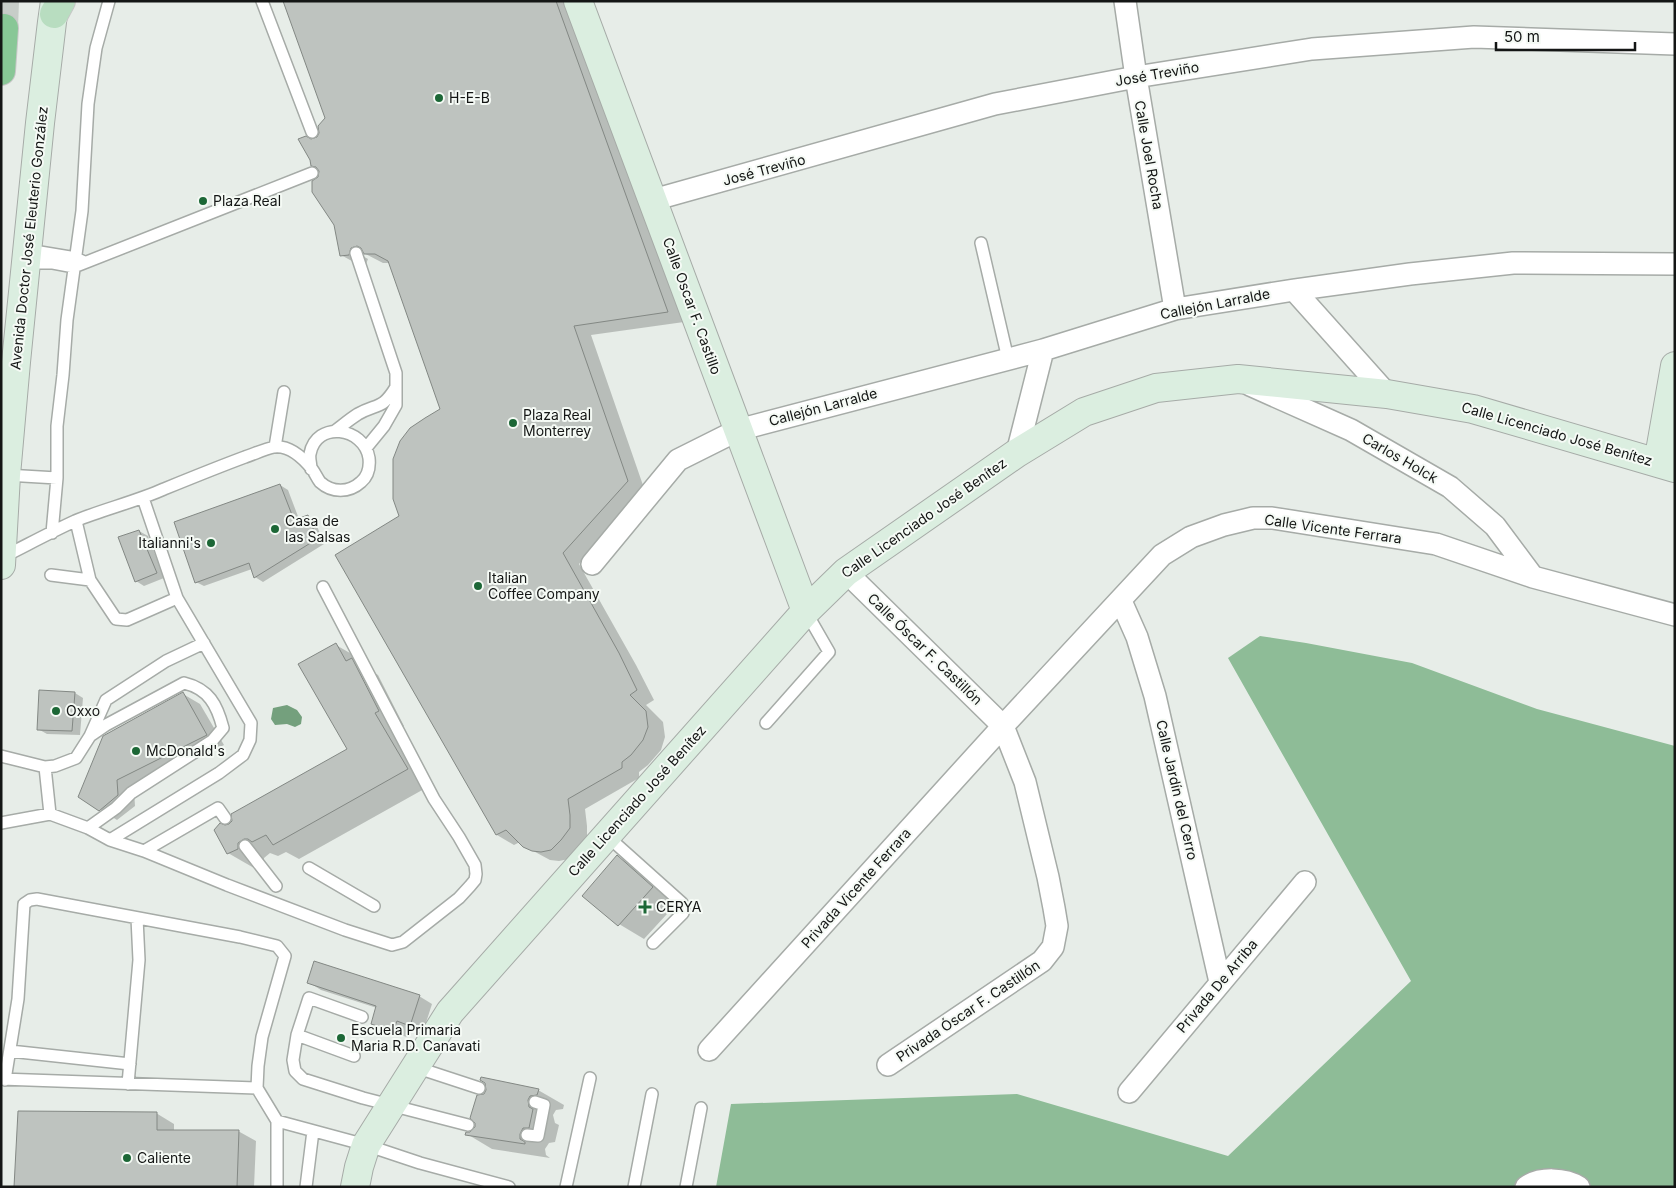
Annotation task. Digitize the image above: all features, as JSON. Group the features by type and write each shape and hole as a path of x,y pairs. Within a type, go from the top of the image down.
{"highway":[{"path":"1,71 4,28"}],"street":[{"name":"Calle Oscar F. Castillo","path":"578,1 806,611"},
{"name":"Calle Joel Rocha","path":"1125,1 1175,309"},
{"name":"Avenida Doctor José Eleuterio González","path":"1,566 6,475 16,362 53,8"},
{"name":"José Treviño","path":"653,200 995,104 1136,77 1312,49 1474,37 1675,44"},
{"name":"Callejón Larralde","path":"592,564 678,460 738,430 1044,350 1175,309 1410,274 1513,263 1675,264"},
{"path":"1294,290 1387,394"},
{"path":"1017,453 1044,350"},
{"path":"1666,465 1675,366"},
{"name":"Calle Licenciado José Benítez","path":"355,1187 366,1145 450,1012 806,611 846,572 1017,453 1084,412 1156,388 1238,380 1387,394 1472,409 1666,465"},
{"name":"Carlos Holck","path":"1238,380 1351,430 1450,487 1495,526 1533,576"},
{"name":"Calle Vicente Ferrara","path":"1003,726 1121,602 1162,555 1191,537 1224,525 1253,518 1272,518 1436,544 1533,576 1675,615"},
{"name":"Calle Óscar F. Castillón","path":"846,572 1003,726"},
{"name":"Calle Jardín del Cerro","path":"1121,602 1137,637 1155,696 1220,982"},
{"name":"Privada Vicente Ferrara","path":"709,1050 1003,726"},
{"name":"Privada Óscar F. Castillón","path":"888,1065 1042,961 1053,947 1057,926 1048,877 1024,782 1003,726"},
{"name":"Privada De Arriba","path":"1129,1092 1305,882"},
{"path":"1526,1187 1530,1184 1552,1179 1573,1183 1579,1187"}],"lane":[{"path":"52,533 57,478 57,426 79,262 88,104 96,48 109,1"},
{"path":"262,1 312,132"},
{"path":"28,256 53,263 79,262 312,172"},
{"path":"981,243 1008,359"},
{"path":"356,253 396,373 397,385 396,405 384,426 366,448"},
{"path":"311,469 310,455 312,446 319,438 360,413 388,400 397,385"},
{"path":"275,447 284,392"},
{"path":"2,558 76,521 143,498 224,465 275,447 289,449 297,454 319,481 327,487 341,491 356,487 366,478 369,467 369,457 366,448 357,438 346,431 335,430"},
{"path":"6,475 57,478"},
{"path":"110,840 219,773 243,756 250,740 251,723 177,598 143,498"},
{"path":"76,521 90,580 116,619 127,620 177,598"},
{"path":"51,575 90,580"},
{"path":"1,823 50,814 88,828 110,840 144,850 226,885 381,942 392,945 403,942 459,898 474,880 476,874 474,865 460,837 434,799 323,587"},
{"path":"766,723 829,652 806,611"},
{"path":"1,756 46,767 56,766 76,758 90,736 106,700 166,661 204,643"},
{"path":"88,828 116,808 131,793 212,741 224,728 218,711 209,695 194,685 184,683 106,725 90,736"},
{"path":"46,767 50,814"},
{"path":"144,850 218,808 225,818"},
{"path":"606,836 682,903 683,913 653,943"},
{"path":"245,846 276,886"},
{"path":"309,868 374,906"},
{"path":"257,1088 3,1079 10,1051 18,999 24,904 30,900 37,899 240,937 277,946 285,956 262,1036 257,1088 277,1121 277,1187"},
{"path":"128,1084 139,960 137,918"},
{"path":"362,1017 309,998 297,1035 293,1060 295,1071 303,1079 363,1098 468,1125"},
{"path":"297,1035 354,1056"},
{"path":"10,1051 130,1064"},
{"path":"415,1067 479,1088"},
{"path":"566,1187 590,1078"},
{"path":"634,1187 652,1094"},
{"path":"527,1135 538,1136 544,1105 535,1102"},
{"path":"686,1187 701,1108"},
{"path":"277,1121 509,1187"},
{"path":"306,1187 313,1131"}],"shaded area":[{"path":"1260,636 1412,663 1537,709 1675,746 1675,1187 716,1187 731,1104 1017,1094 1228,1156 1411,981 1228,658"},
{"path":"287,705 297,710 302,717 301,724 295,727 287,724 275,725 271,719 273,708"}],"building":[{"name":"Plaza Real Monterrey","path":"283,1 556,1 668,312 574,326 628,481 563,553 619,653 637,690 630,695 646,711 648,727 643,740 631,755 622,762 622,768 568,799 570,828 551,850 541,852 523,847 506,830 496,835 335,555 399,516 393,499 393,459 400,441 410,428 440,409 388,261 375,254 364,254 361,248 357,246 351,248 349,255 340,256 334,225 312,192 312,181 318,177 319,171 316,167 311,166 310,160 298,139 306,136 311,139 317,137 319,133 318,126 325,118"},
{"path":"280,484 294,520 308,515 317,539 254,578 249,563 195,583 174,522"},
{"path":"139,530 157,573 135,582 118,537"},
{"path":"336,643 346,661 352,658 379,711 375,713 408,769 273,845 266,835 252,842 244,839 238,843 238,849 227,854 214,830 220,823 229,824 232,821 231,814 347,749 298,664"},
{"name":"Oxxo","path":"39,690 75,692 72,731 37,730"},
{"name":"McDonald's","path":"183,692 207,735 117,780 118,795 99,811 78,797 103,736"},
{"path":"617,855 653,887 618,926 582,896"},
{"path":"314,961 420,995 410,1026 397,1021 393,1031 371,1024 376,1006 307,983"},
{"path":"481,1077 539,1089 537,1095 530,1096 528,1100 529,1107 533,1109 529,1128 523,1128 520,1134 520,1139 525,1144 465,1135 466,1132 470,1132 475,1127 475,1123 470,1118 477,1095 484,1094 486,1090 485,1083 480,1080"},
{"name":"Caliente","path":"18,1111 157,1112 157,1130 239,1130 237,1187 14,1187"}],"tunnel":[{"path":"4,28 5,1"}],"place":[{"name":"H-E-B","path":"439,98"},
{"name":"Plaza Real","path":"203,201"},
{"name":"Plaza Real Monterrey","path":"513,423"},
{"name":"Casa de las Salsas","path":"275,529"},
{"name":"Italianni's","path":"211,543"},
{"name":"Italian Coffee Company","path":"478,586"},
{"name":"Oxxo","path":"56,711"},
{"name":"McDonald's","path":"136,751"},
{"name":"CERYA","path":"645,907"},
{"name":"Escuela Primaria Maria R.D. Canavati","path":"341,1038"},
{"name":"Caliente","path":"127,1158"}]}
